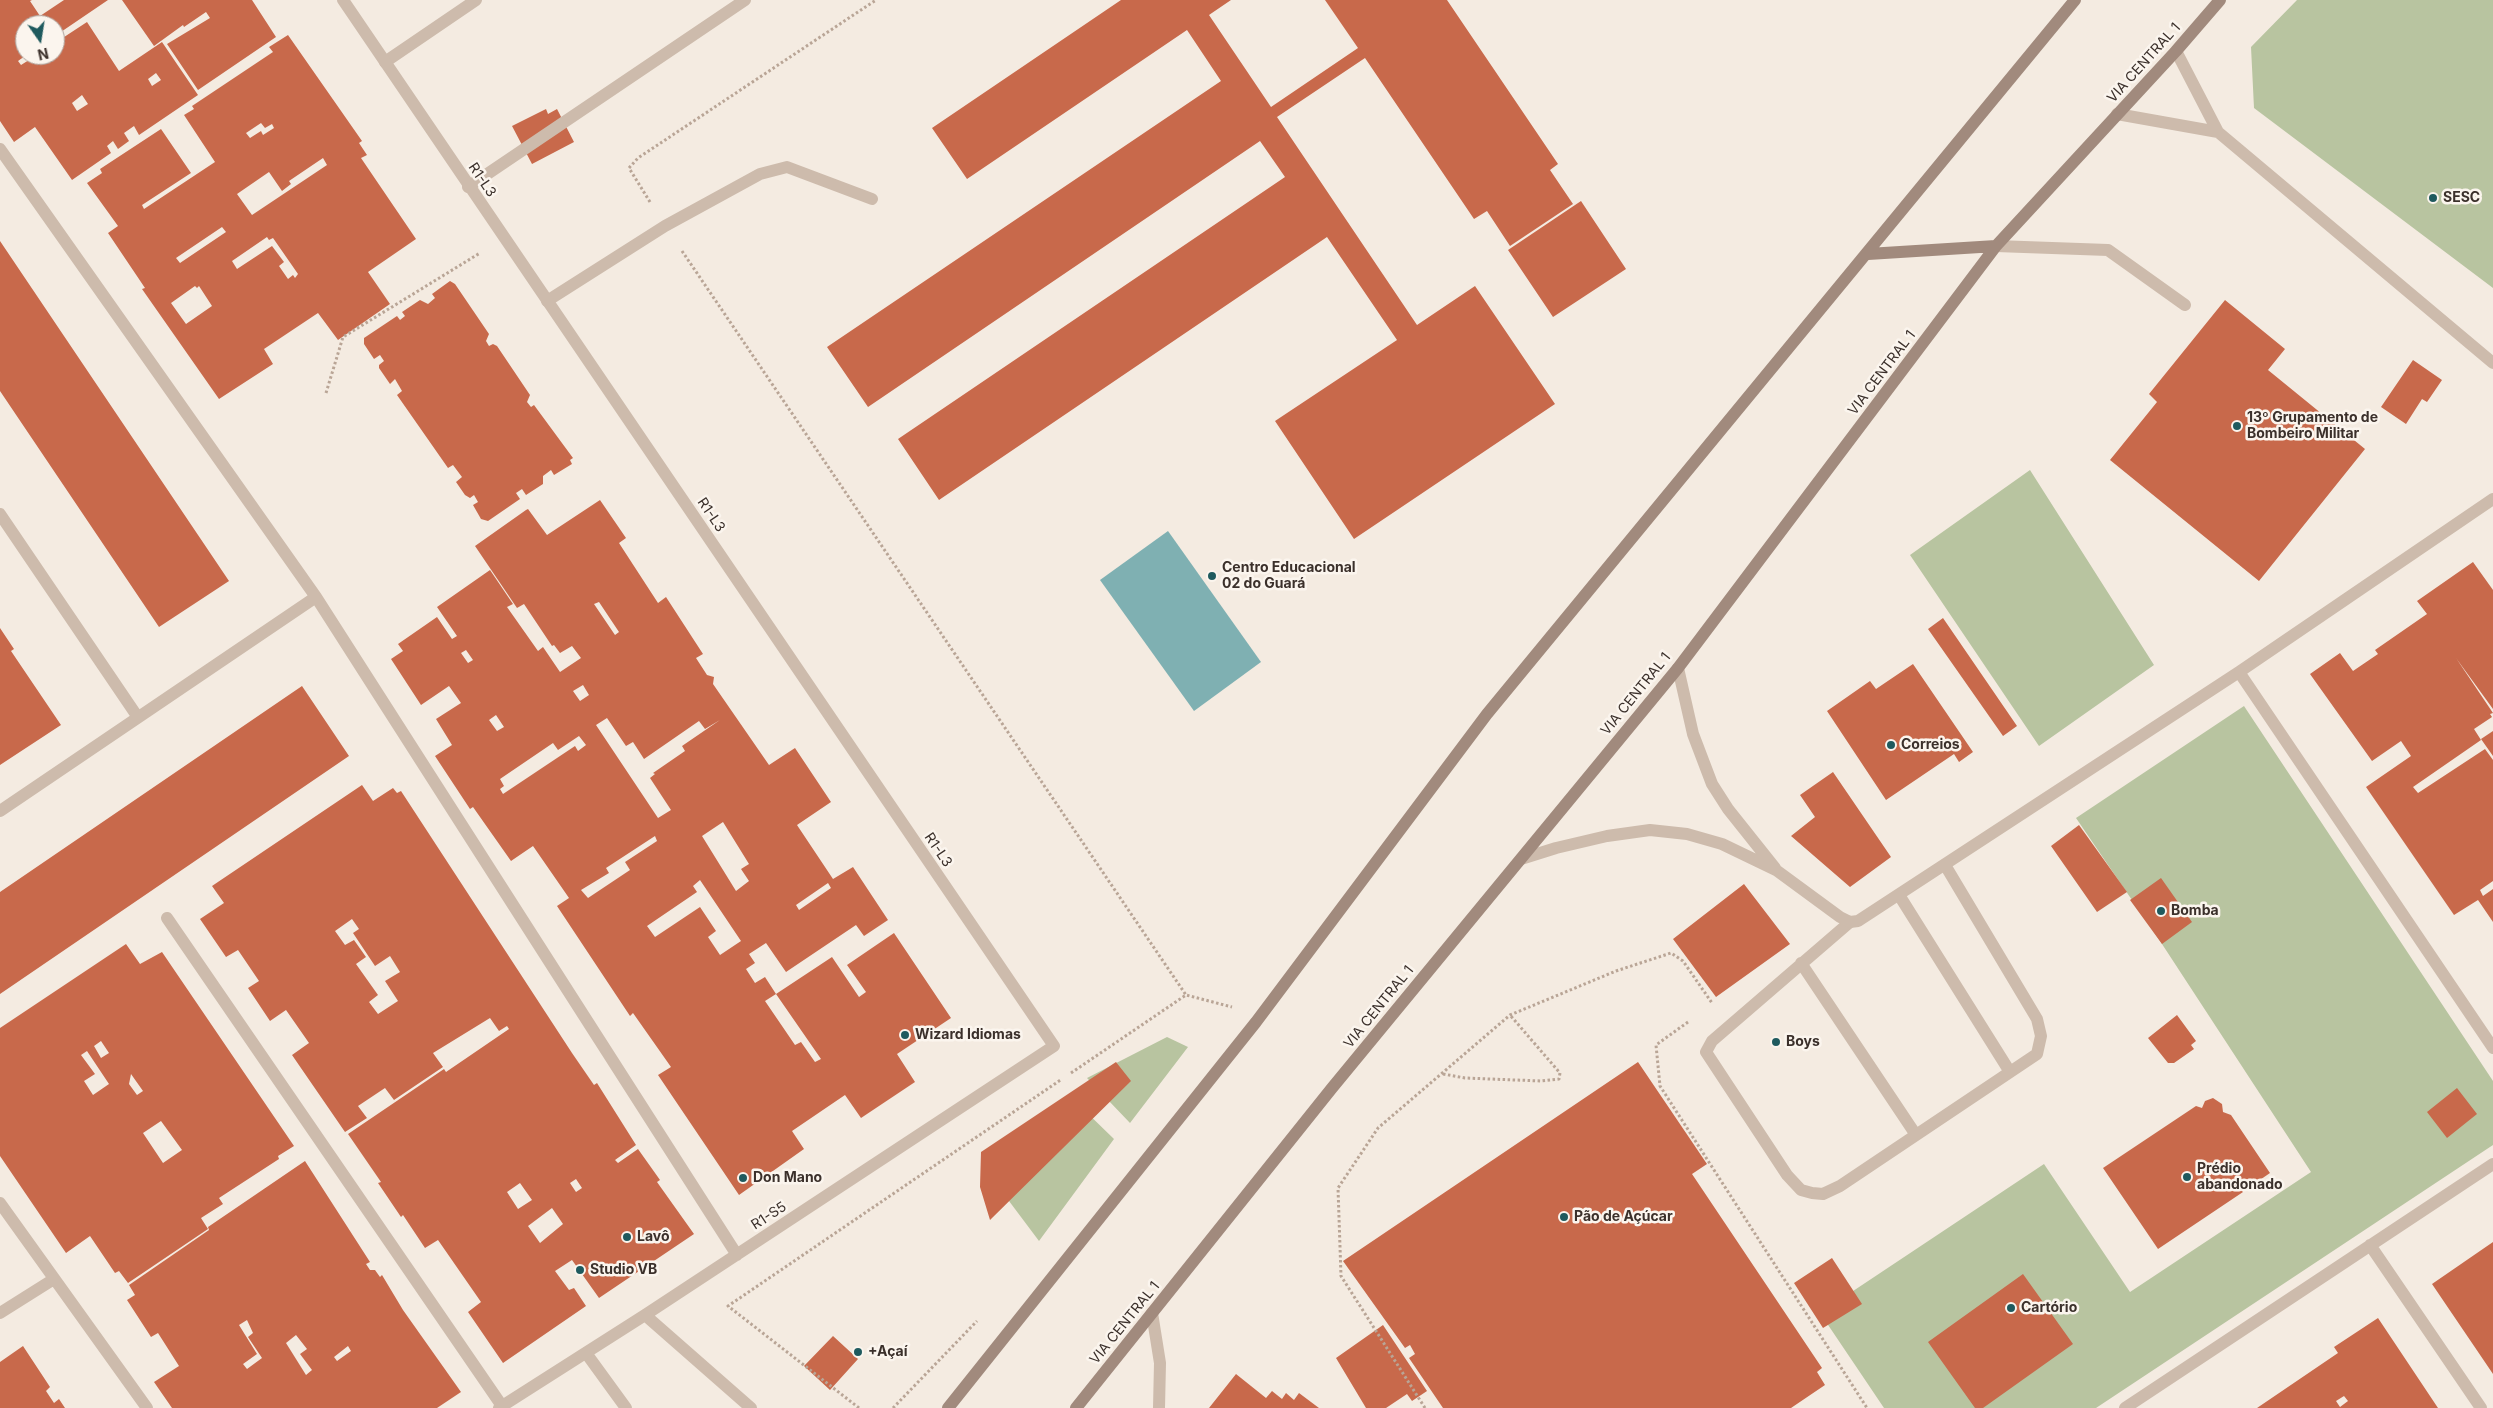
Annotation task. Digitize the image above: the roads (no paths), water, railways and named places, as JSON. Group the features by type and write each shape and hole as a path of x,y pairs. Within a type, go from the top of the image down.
{"main road":[{"path":"948,1408 1256,1022 1487,714 1868,254 2074,0"},
{"name":"VIA CENTRAL 1","path":"1076,1408 1332,1088 1678,668 1996,246 2176,51 2220,0"},
{"path":"1868,254 1996,246"}],"street":[{"name":"R1-L3","path":"343,0 468,187 1054,1046"},
{"path":"384,62 476,0"},
{"path":"468,187 745,0"},
{"path":"2176,51 2218,132 2493,363"},
{"path":"2117,114 2218,132"},
{"path":"0,149 316,597 737,1254"},
{"path":"547,301 665,226 760,174 787,167 872,199"},
{"path":"1996,246 2108,250 2185,306"},
{"path":"1945,865 2037,1019 2041,1036 2037,1054 1840,1186 1823,1194 1801,1190 1787,1175 1717,1071 1706,1052 1712,1041 1850,922 1865,917 2239,672 2493,499"},
{"path":"0,514 137,716"},
{"path":"0,811 137,716 316,597"},
{"path":"1678,668 1693,734 1712,784 1728,809 1776,870"},
{"path":"2239,672 2493,1048"},
{"path":"1521,859 1564,846 1650,830 1687,834 1722,844 1776,870 1840,918 1850,922"},
{"path":"1899,895 2010,1072"},
{"path":"167,918 502,1407"},
{"path":"1801,963 1916,1135"},
{"name":"R1-S5","path":"502,1407 646,1315 1054,1046"},
{"path":"2125,1408 2493,1164"},
{"path":"0,1203 147,1408"},
{"path":"2370,1245 2481,1408"},
{"path":"0,1313 54,1279"},
{"path":"1152,1313 1160,1363 1159,1408"},
{"path":"646,1315 751,1408"},
{"path":"586,1354 626,1408"}],"water":[{"path":"1168,531 1261,662 1194,711 1100,580"}],"place":[{"name":"SESC","path":"2433,198"},
{"name":"13º Grupamento de Bombeiro Militar","path":"2237,426"},
{"name":"Centro Educacional 02 do Guará","path":"1212,576"},
{"name":"Correios","path":"1891,745"},
{"name":"Bomba","path":"2161,911"},
{"name":"Wizard Idiomas","path":"905,1035"},
{"name":"Boys","path":"1776,1042"},
{"name":"Prédio abandonado","path":"2187,1177"},
{"name":"Don Mano","path":"743,1178"},
{"name":"Pão de Açúcar","path":"1564,1217"},
{"name":"Lavô","path":"627,1237"},
{"name":"Studio VB","path":"580,1270"},
{"name":"Cartório","path":"2011,1308"},
{"name":"+Açaí","path":"858,1352"}]}
